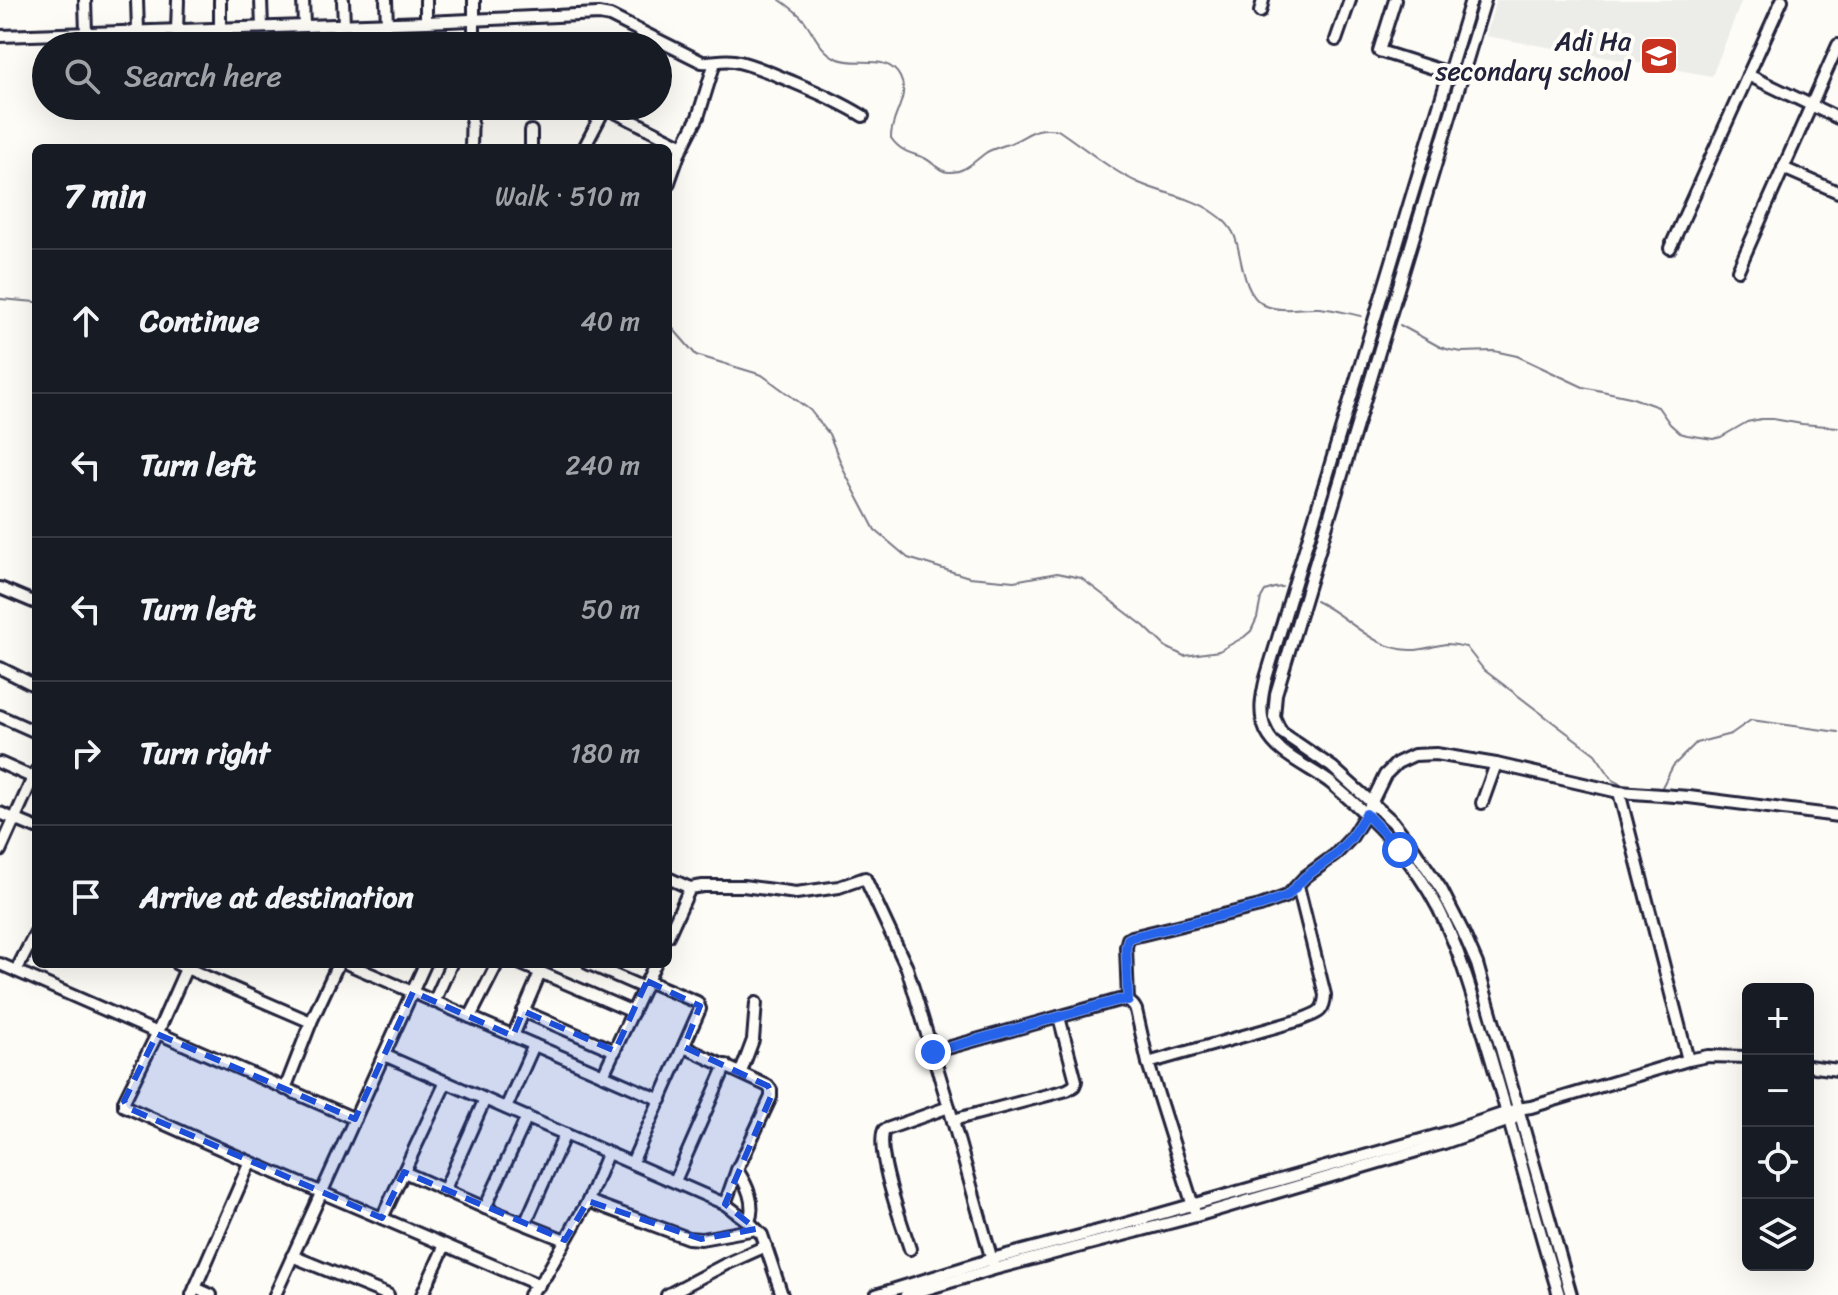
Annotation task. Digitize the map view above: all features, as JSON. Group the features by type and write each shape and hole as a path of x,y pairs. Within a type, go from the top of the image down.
{"street":[{"path":"85,0 86,32"},
{"path":"137,0 138,31"},
{"path":"177,30 178,0"},
{"path":"220,0 220,28"},
{"path":"261,0 262,27"},
{"path":"303,0 304,25"},
{"path":"343,0 344,24"},
{"path":"386,0 387,23"},
{"path":"426,0 426,22"},
{"path":"474,0 474,32"},
{"path":"599,0 599,14"},
{"path":"1260,12 1263,0"},
{"path":"1336,40 1350,0"},
{"path":"1395,0 1379,51 1462,78"},
{"path":"1471,0 1266,678 1261,717 1271,740 1329,781 1400,850 1421,879 1449,930 1514,1115 1571,1295"},
{"path":"1485,0 1273,709 1281,732 1332,767 1393,822 1441,889 1463,932 1477,964 1559,1295"},
{"path":"1670,248 1782,0"},
{"path":"112,32 599,14 610,16 641,32"},
{"path":"0,36 32,35"},
{"path":"1738,270 1838,45"},
{"path":"672,47 702,62 738,62 763,70 841,103 863,116"},
{"path":"672,175 698,117 715,62"},
{"path":"1748,75 1838,118"},
{"path":"471,144 472,120"},
{"path":"586,144 597,120"},
{"path":"632,120 683,146"},
{"path":"531,131 531,144"},
{"path":"1783,168 1838,192"},
{"path":"1402,227 1415,230"},
{"path":"1352,398 1364,401"},
{"path":"0,588 32,601"},
{"path":"0,668 32,684"},
{"path":"0,716 32,730"},
{"path":"1128,1001 1128,939 1260,906 1287,896 1351,838 1385,775 1397,763 1414,755 1436,754 1496,764 1619,792 1689,797 1838,816"},
{"path":"0,763 32,775"},
{"path":"1482,803 1496,764"},
{"path":"0,851 32,782"},
{"path":"1619,792 1688,1060"},
{"path":"0,813 32,826"},
{"path":"672,880 690,888 743,886 796,893 839,887 865,878 907,968 993,1264"},
{"path":"1148,1063 1320,1012 1325,995 1298,886"},
{"path":"672,925 690,888"},
{"path":"16,971 32,940"},
{"path":"0,964 355,1119"},
{"path":"182,968 157,1034 124,1106 539,1285"},
{"path":"190,968 311,1022"},
{"path":"285,1089 336,968"},
{"path":"357,968 661,1100"},
{"path":"275,1295 423,968"},
{"path":"434,1002 449,968"},
{"path":"470,1017 495,968"},
{"path":"529,968 633,1012"},
{"path":"600,968 697,1002 700,1006 632,1163"},
{"path":"603,1075 653,968"},
{"path":"513,1036 540,973"},
{"path":"933,1052 1119,1000 1133,1004 1148,1063 1196,1216"},
{"path":"741,1072 756,1028 756,1003"},
{"path":"523,1011 615,1051"},
{"path":"953,1120 1074,1086 1076,1081 1059,1017"},
{"path":"506,1108 534,1045"},
{"path":"684,1047 768,1086 772,1094 725,1204"},
{"path":"384,1055 725,1204 762,1235 782,1295"},
{"path":"876,1295 1122,1230 1196,1216 1315,1175 1688,1060 1708,1056 1742,1057"},
{"path":"675,1181 726,1065"},
{"path":"1814,1067 1838,1070"},
{"path":"382,1218 446,1082"},
{"path":"444,1191 485,1099"},
{"path":"910,1249 884,1160 882,1135 884,1130 949,1107"},
{"path":"485,1208 527,1117"},
{"path":"525,1224 565,1134"},
{"path":"529,1295 539,1285 588,1201 607,1154"},
{"path":"211,1295 193,1292 250,1162"},
{"path":"737,1170 749,1193 752,1225"},
{"path":"404,1172 565,1240"},
{"path":"1122,1230 1192,1204 1315,1175"},
{"path":"588,1201 688,1238 701,1239 752,1225"},
{"path":"422,1295 445,1245"},
{"path":"667,1295 766,1246"},
{"path":"292,1256 388,1295"},
{"path":"906,1295 926,1284"}],"highlighted area":[{"path":"647,981 700,1006 684,1047 768,1086 772,1094 725,1204 756,1229 701,1239 588,1201 565,1240 404,1172 382,1218 128,1108 124,1101 157,1034 355,1119 413,992 513,1036 523,1011 615,1051"}],"shaded area":[{"name":"Adi Ha secondary school","path":"1496,0 1742,0 1712,76 1486,36"}],"waterway":[{"path":"780,0 801,17 830,55 844,61 879,63 894,69 900,77 903,92 891,138 905,150 942,170 955,172 987,152 1033,132 1058,130 1128,178 1196,203 1220,217 1235,236 1247,285 1264,305 1284,309 1324,309 1361,316"},
{"path":"0,299 32,302"},
{"path":"1400,325 1440,347 1462,352 1494,351 1517,356 1583,387 1630,397 1658,407 1670,424 1687,435 1713,439 1747,422 1761,419 1838,427"},
{"path":"672,328 696,355 762,375 810,410 829,434 845,473 875,530 908,558 969,577 1014,581 1057,573 1081,578 1144,626 1166,647 1184,656 1219,651 1244,637 1257,618 1265,591 1282,587"},
{"path":"1316,601 1372,638 1396,648 1415,650 1447,644 1466,647 1484,670 1595,754 1613,780 1630,789"},
{"path":"1644,789 1661,789 1673,766 1696,743 1731,734 1751,720 1838,732"}],"place":[{"name":"Adi Ha secondary school","path":"1659,56"}],"route":[{"path":"933,1052 1119,1000 1128,1001 1128,939 1260,906 1287,896 1305,877 1335,855 1351,838 1366,814 1400,850"}]}
